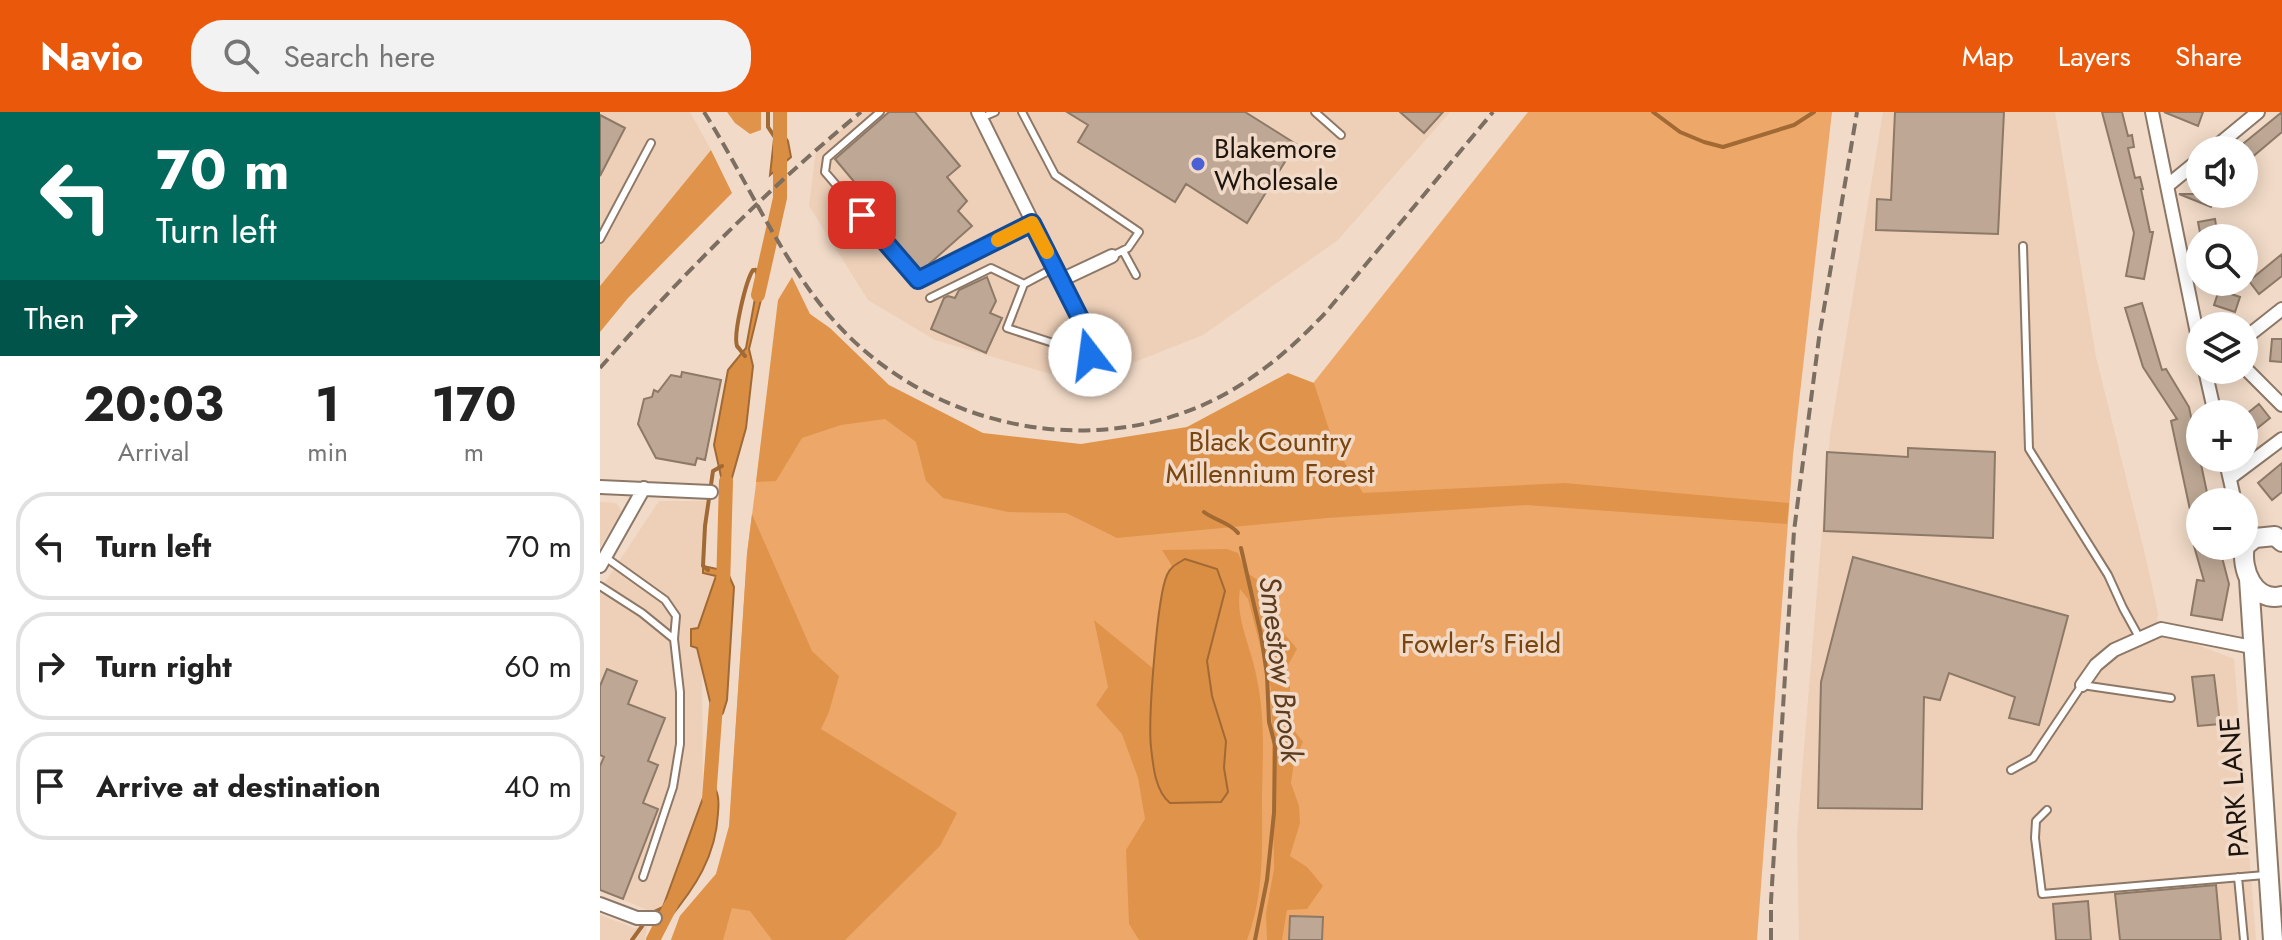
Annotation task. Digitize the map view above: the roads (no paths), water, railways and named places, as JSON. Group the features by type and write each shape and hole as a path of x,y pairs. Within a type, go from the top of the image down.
{"street":[{"path":"2152,112 2193,312"},
{"path":"2229,136 2258,112"},
{"path":"979,115 1084,326"},
{"path":"2167,186 2186,170"},
{"path":"1058,274 1117,253"},
{"path":"2258,328 2282,309"},
{"path":"2258,381 2282,405"},
{"path":"2230,478 2282,439"},
{"path":"2228,472 2232,488"},
{"path":"600,487 711,492"},
{"path":"603,562 644,488"},
{"path":"2258,537 2281,539"},
{"name":"PARK LANE","path":"2243,560 2249,579 2273,940"},
{"path":"2082,685 2096,665 2114,650 2161,629 2252,638 2280,597 2259,593 2249,579"},
{"path":"600,904 637,918 655,918"}],"lane":[{"path":"880,112 827,158 825,172 918,280 1032,223"},
{"path":"979,115 995,112"},
{"path":"1022,112 1055,175 1139,232 1128,248 1117,253 1136,275"},
{"path":"1315,112 1341,135"},
{"path":"600,239 651,143"},
{"path":"2023,246 2029,449 2108,575 2139,637"},
{"path":"930,298 991,268 1024,284 1058,274"},
{"path":"1024,284 1007,328 1090,355 1084,326"},
{"path":"603,562 665,600 676,616 674,639 680,692 680,744 673,787 643,877"},
{"path":"600,586 642,613 674,639"},
{"path":"2011,770 2033,758 2082,685 2171,698"},
{"path":"2047,810 2036,821 2042,894 2269,875"},
{"path":"2238,877 2244,940"}],"waterway":[{"path":"768,112 768,127 776,139"},
{"path":"758,295 780,198 780,112"},
{"path":"1653,112 1680,132 1723,147 1794,125 1814,112"},
{"path":"745,356 736,340 741,307 753,270 764,271"},
{"path":"708,570 703,566 705,526 713,471 722,466"},
{"path":"723,588 726,481"},
{"name":"Smestow Brook","path":"1204,512 1238,533"},
{"name":"Smestow Brook","path":"1241,548 1261,635 1269,722 1275,745 1274,813 1267,880 1255,940"},
{"path":"709,799 716,705"},
{"path":"653,940 671,905"},
{"path":"650,914 667,906"},
{"path":"632,940 645,922"}],"railway":[{"path":"704,112 791,263 824,309 860,346 901,377 946,402 994,419 1044,428 1095,430 1146,423 1196,408 1233,390 1267,367 1327,311 1493,112"},
{"path":"600,368 725,235 861,112"},
{"path":"1771,940 1794,531 1819,338 1857,112"}],"place":[{"name":"Blakemore Wholesale","path":"1198,164"}],"park label":[{"name":"Black Country Millennium Forest","path":"1270,457"},
{"name":"Fowler's Field","path":"1481,643"}]}
